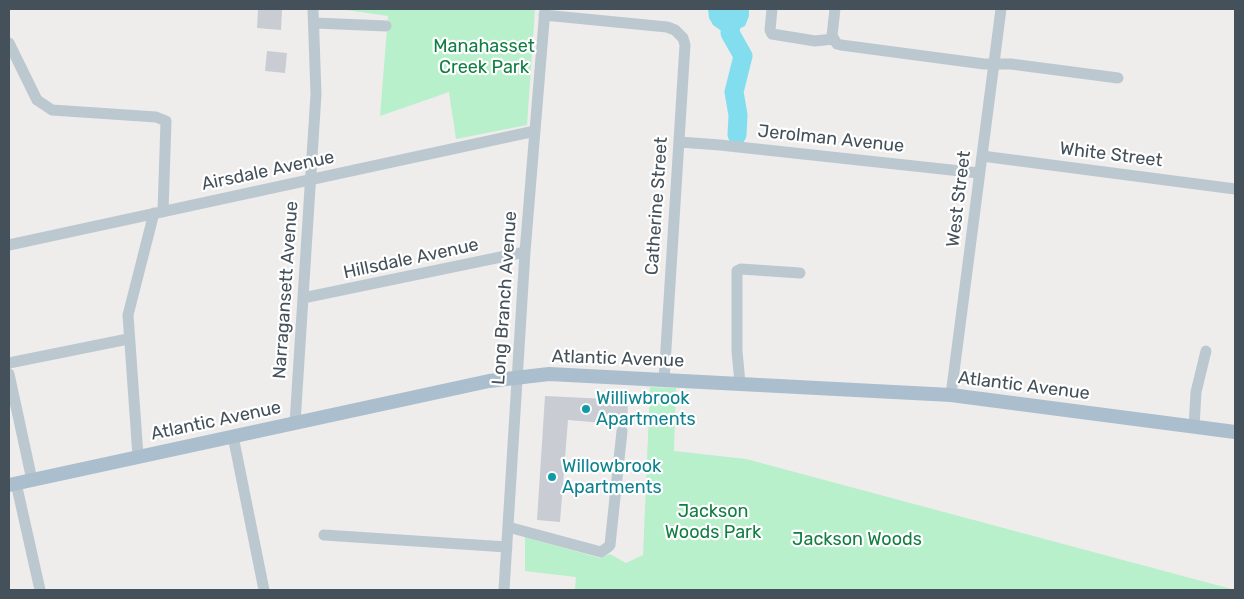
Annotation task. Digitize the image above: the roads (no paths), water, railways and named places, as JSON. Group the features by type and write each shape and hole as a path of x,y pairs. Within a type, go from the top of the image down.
{"main road":[{"name":"Atlantic Avenue","path":"12,484 489,381 549,374 951,395 1235,432"}],"street":[{"name":"Narragansett Avenue","path":"295,423 316,94 315,23 313,9"},
{"path":"772,9 770,30 772,34 815,41 833,39 842,45 859,48 994,64 1011,64 1118,78"},
{"path":"833,39 835,9"},
{"name":"West Street","path":"951,395 1001,9"},
{"name":"Catherine Street","path":"545,12 667,27 676,30 682,35 685,44 664,380"},
{"name":"Long Branch Avenue","path":"504,590 526,252 545,12"},
{"path":"315,23 386,26"},
{"path":"9,44 37,100 52,110 156,117 166,121 159,213 129,304 128,339 138,456"},
{"name":"Airsdale Avenue","path":"9,245 535,131"},
{"name":"Jerolman Avenue","path":"679,142 738,146 979,173"},
{"name":"White Street","path":"982,156 1235,189"},
{"name":"Hillsdale Avenue","path":"303,298 526,252"},
{"path":"740,383 737,351 737,271 741,269 800,273"},
{"path":"9,363 128,339"},
{"path":"1194,427 1196,392 1206,352"},
{"path":"9,374 32,480"},
{"path":"508,527 601,552 608,547 610,544 622,431"},
{"path":"233,436 264,590"},
{"path":"12,484 40,590"},
{"path":"324,535 507,547"}],"water":[{"path":"708,9 749,9 749,16 745,26 730,33 720,30 713,25 709,18"}],"waterway":[{"path":"733,9 730,33 743,56 734,92 738,115 737,135"}],"place":[{"name":"Williwbrook Apartments","path":"586,409"},
{"name":"Willowbrook Apartments","path":"552,477"}],"park label":[{"name":"Manahasset Creek Park","path":"484,57"},
{"name":"Jackson Woods Park","path":"713,522"},
{"name":"Jackson Woods","path":"857,540"}]}
